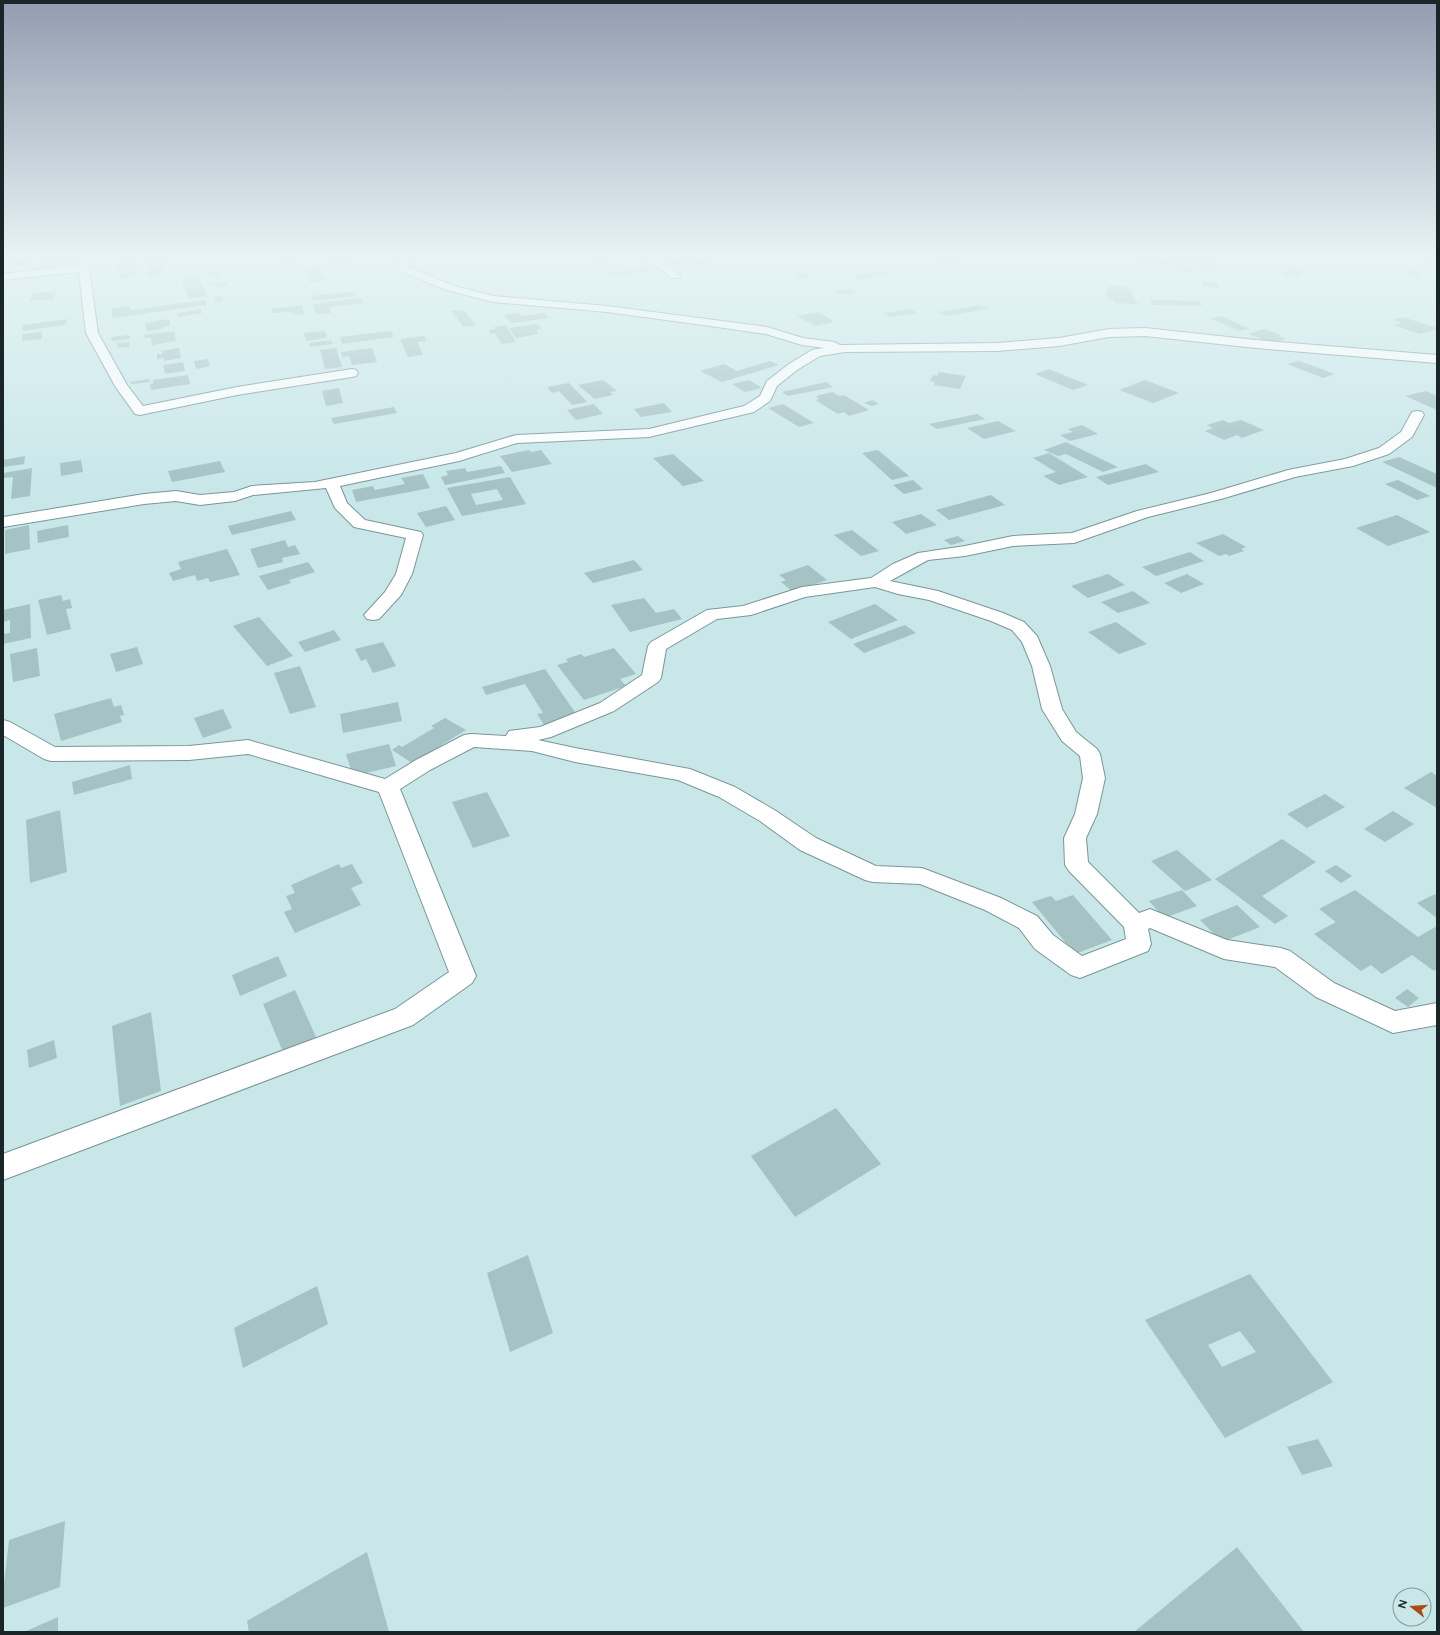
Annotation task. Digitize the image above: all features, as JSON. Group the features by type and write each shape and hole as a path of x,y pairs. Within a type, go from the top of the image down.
{"street":[{"path":"92,331 121,386 140,411 237,391 352,373"},
{"path":"768,331 802,341 845,348"},
{"path":"3,522 144,499 176,496 200,500 235,496 252,491 331,483 459,457 516,439 649,433 749,409 765,398 772,384 792,367 816,353 845,348 996,347 1059,342 1109,333 1145,332 1437,359"},
{"path":"3,726 51,754 189,752 248,747 388,787 423,765 471,740 544,732 607,707 651,678 657,646 713,614 745,611 802,592 876,582 899,568 924,556 966,551 1012,541 1074,538 1143,514 1216,496 1293,473 1348,463 1384,451 1408,434 1417,415"},
{"path":"331,483 340,505 360,524 415,535 404,574 392,595 373,615"},
{"path":"471,740 532,745 575,755 683,774 727,792 768,816 808,844 873,874 922,876 993,904 1028,922 1044,942 1080,968 1139,944 1135,924 1077,865 1075,838 1086,814 1094,778 1090,754 1069,736 1052,709 1041,666 1031,640 1018,626 997,617 932,596 898,589 876,582"},
{"path":"3,1167 404,1017 463,976 388,787"},
{"path":"1135,924 1150,918 1224,949 1281,958 1325,990 1393,1022 1437,1014"}],"building":[{"path":"174,331 176,341 152,345 151,338 145,338 144,335"},
{"path":"325,331 327,338 306,341 304,333"},
{"path":"391,331 394,337 342,344 340,337"},
{"path":"490,331 509,331 516,342 502,344 495,333 491,334"},
{"path":"511,331 537,331 539,334 516,338"},
{"path":"1256,331 1270,331 1282,335 1278,336 1286,339 1273,343 1248,334"},
{"path":"1412,331 1429,331 1420,334"},
{"path":"42,332 42,339 22,341 23,334"},
{"path":"129,335 130,339 112,341 111,337"},
{"path":"424,336 427,341 417,342 423,355 408,357 400,339"},
{"path":"331,340 333,344 310,347 309,343"},
{"path":"129,342 130,347 118,348 117,343"},
{"path":"179,348 181,358 164,361 164,358 157,359 157,354 163,354 162,351"},
{"path":"336,348 342,367 325,369 320,350"},
{"path":"372,348 377,362 352,365 349,356 342,357 341,352"},
{"path":"208,359 210,366 196,369 194,361"},
{"path":"770,361 779,365 722,382 700,371 724,364 737,371"},
{"path":"1299,361 1335,374 1323,378 1287,364"},
{"path":"183,362 185,371 165,374 163,365"},
{"path":"1049,369 1088,385 1073,390 1035,374"},
{"path":"939,372 966,376 960,389 934,385 935,382 930,381 933,375 937,376"},
{"path":"188,375 190,384 151,390 150,384 154,383 153,380"},
{"path":"149,379 149,382 131,384 131,382"},
{"path":"603,380 617,391 610,392 613,395 595,399 578,385"},
{"path":"749,380 762,388 745,392 732,384"},
{"path":"1145,380 1179,393 1153,403 1119,390"},
{"path":"826,382 833,387 788,396 782,392"},
{"path":"569,383 587,402 572,405 559,391 552,393 547,387"},
{"path":"339,388 343,403 326,406 322,391"},
{"path":"1426,391 1437,396 1437,410 1405,396"},
{"path":"832,392 839,396 844,395 869,410 849,416 844,412 838,414 815,400 819,399 816,396"},
{"path":"872,400 879,404 872,406 864,403"},
{"path":"664,403 672,412 641,417 634,409"},
{"path":"594,404 603,414 576,420 567,410"},
{"path":"783,404 814,423 799,427 768,408"},
{"path":"394,407 397,413 334,424 331,418"},
{"path":"977,414 985,419 937,429 929,424"},
{"path":"1223,420 1229,423 1241,420 1264,430 1242,438 1237,435 1224,440 1205,431 1213,428 1207,425"},
{"path":"998,421 1016,431 984,439 967,428"},
{"path":"1082,425 1098,434 1070,441 1060,435 1073,432 1068,429"},
{"path":"1066,442 1118,467 1103,472 1066,454 1058,456 1044,450"},
{"path":"529,450 531,452 541,450 552,464 512,472 500,456"},
{"path":"878,450 909,476 892,480 862,453"},
{"path":"1049,453 1088,477 1059,485 1043,476 1056,472 1033,458"},
{"path":"673,454 704,481 683,486 653,458"},
{"path":"25,456 24,464 3,467 3,460"},
{"path":"1399,457 1437,474 1437,488 1382,462"},
{"path":"81,460 83,472 61,476 60,463"},
{"path":"220,461 225,472 172,482 168,471"},
{"path":"1146,464 1159,472 1108,485 1096,477"},
{"path":"501,466 505,473 445,485 441,477 448,475 446,471 465,468 467,472"},
{"path":"32,468 30,496 11,499 13,477 3,478 3,473"},
{"path":"423,474 430,488 356,502 352,490 373,486 375,490 405,484 401,478"},
{"path":"510,477 526,504 462,516 447,488","holes":["497,489 503,500 476,505 471,494"]},
{"path":"913,480 923,489 904,494 893,485"},
{"path":"1398,480 1430,496 1417,500 1385,484"},
{"path":"991,495 1005,505 949,520 936,510"},
{"path":"446,506 455,520 426,527 417,513"},
{"path":"291,511 296,520 232,535 228,526"},
{"path":"921,514 937,525 906,534 892,522"},
{"path":"1397,515 1430,532 1388,546 1356,528"},
{"path":"29,525 30,549 5,554 5,530"},
{"path":"68,525 69,537 38,543 37,531"},
{"path":"852,530 879,551 861,556 834,535"},
{"path":"1223,534 1246,547 1241,549 1244,551 1229,556 1226,554 1219,556 1196,543"},
{"path":"958,536 965,541 951,545 944,540"},
{"path":"285,540 288,547 295,545 300,554 282,558 283,562 258,568 250,549"},
{"path":"227,549 240,575 210,582 208,578 197,581 195,575 173,581 169,573 181,569 178,562"},
{"path":"1190,552 1204,561 1156,576 1142,567"},
{"path":"634,560 643,570 593,583 584,573"},
{"path":"308,562 315,572 289,580 291,583 268,590 259,576"},
{"path":"808,565 827,580 793,592 781,582 786,580 779,575"},
{"path":"1108,574 1125,585 1088,598 1071,586"},
{"path":"1187,574 1204,584 1181,593 1164,583"},
{"path":"1133,591 1150,603 1118,613 1101,602"},
{"path":"61,595 63,601 70,599 72,608 66,609 71,629 47,635 38,600"},
{"path":"644,598 656,613 674,609 682,619 630,632 611,605"},
{"path":"30,604 31,638 3,644 3,634 10,633 10,620 3,622 3,610"},
{"path":"875,604 898,620 851,639 828,622"},
{"path":"259,617 293,656 267,666 233,626"},
{"path":"1116,622 1147,644 1119,654 1088,632"},
{"path":"905,625 916,633 864,653 853,644"},
{"path":"334,630 341,640 305,652 298,642"},
{"path":"383,642 396,666 373,673 366,659 361,661 355,649"},
{"path":"137,647 143,664 116,672 110,654"},
{"path":"37,648 40,676 13,682 10,654"},
{"path":"614,648 636,674 620,679 626,686 584,700 557,665 568,662 566,659 581,654 584,657"},
{"path":"300,666 316,707 290,714 274,673"},
{"path":"545,669 577,715 544,725 537,714 543,713 525,684 486,695 482,687"},
{"path":"111,698 114,707 121,705 124,715 120,716 122,722 61,741 54,714"},
{"path":"398,702 402,721 343,733 340,714"},
{"path":"223,709 232,728 203,738 194,718"},
{"path":"445,718 466,730 412,763 392,750 399,745 402,747 434,728 431,726"},
{"path":"389,744 396,766 353,776 346,754"},
{"path":"130,765 132,779 74,795 72,782"},
{"path":"1431,772 1437,776 1437,808 1404,788"},
{"path":"487,792 510,836 473,848 452,802"},
{"path":"1325,794 1345,807 1307,828 1287,814"},
{"path":"60,810 67,872 30,883 26,820"},
{"path":"1393,811 1414,824 1385,842 1364,829"},
{"path":"1282,839 1316,862 1262,896 1288,916 1275,924 1215,879"},
{"path":"1177,850 1212,880 1185,891 1151,861"},
{"path":"339,864 341,868 352,864 363,883 351,888 361,905 295,933 284,912 292,909 286,896 295,893 291,885"},
{"path":"1336,865 1352,876 1341,883 1325,871"},
{"path":"1182,890 1197,906 1164,918 1149,901"},
{"path":"1355,890 1418,937 1437,926 1437,969 1434,971 1412,955 1382,974 1371,965 1361,971 1314,934 1336,922 1319,909"},
{"path":"1435,894 1437,896 1437,918 1417,903"},
{"path":"1073,895 1112,940 1075,954 1032,902 1051,896 1056,901"},
{"path":"1237,905 1260,927 1222,942 1200,920"},
{"path":"278,956 287,976 240,996 232,975"},
{"path":"1407,989 1419,998 1408,1007 1395,998"},
{"path":"295,990 316,1037 283,1052 263,1004"},
{"path":"151,1012 161,1091 120,1106 112,1026"},
{"path":"54,1040 57,1058 29,1068 27,1050"},
{"path":"836,1108 881,1164 795,1217 751,1156"},
{"path":"528,1255 553,1333 510,1352 487,1273"},
{"path":"1250,1274 1333,1382 1225,1438 1145,1320","holes":["1240,1331 1256,1352 1222,1367 1208,1345"]},
{"path":"317,1286 328,1324 243,1368 234,1328"},
{"path":"1318,1439 1333,1466 1302,1475 1287,1447"},
{"path":"65,1521 60,1587 3,1608 3,1592 9,1540"},
{"path":"1237,1547 1304,1632 1134,1632"},
{"path":"367,1552 389,1632 249,1632 247,1621"},
{"path":"58,1617 58,1632 24,1632"}]}
